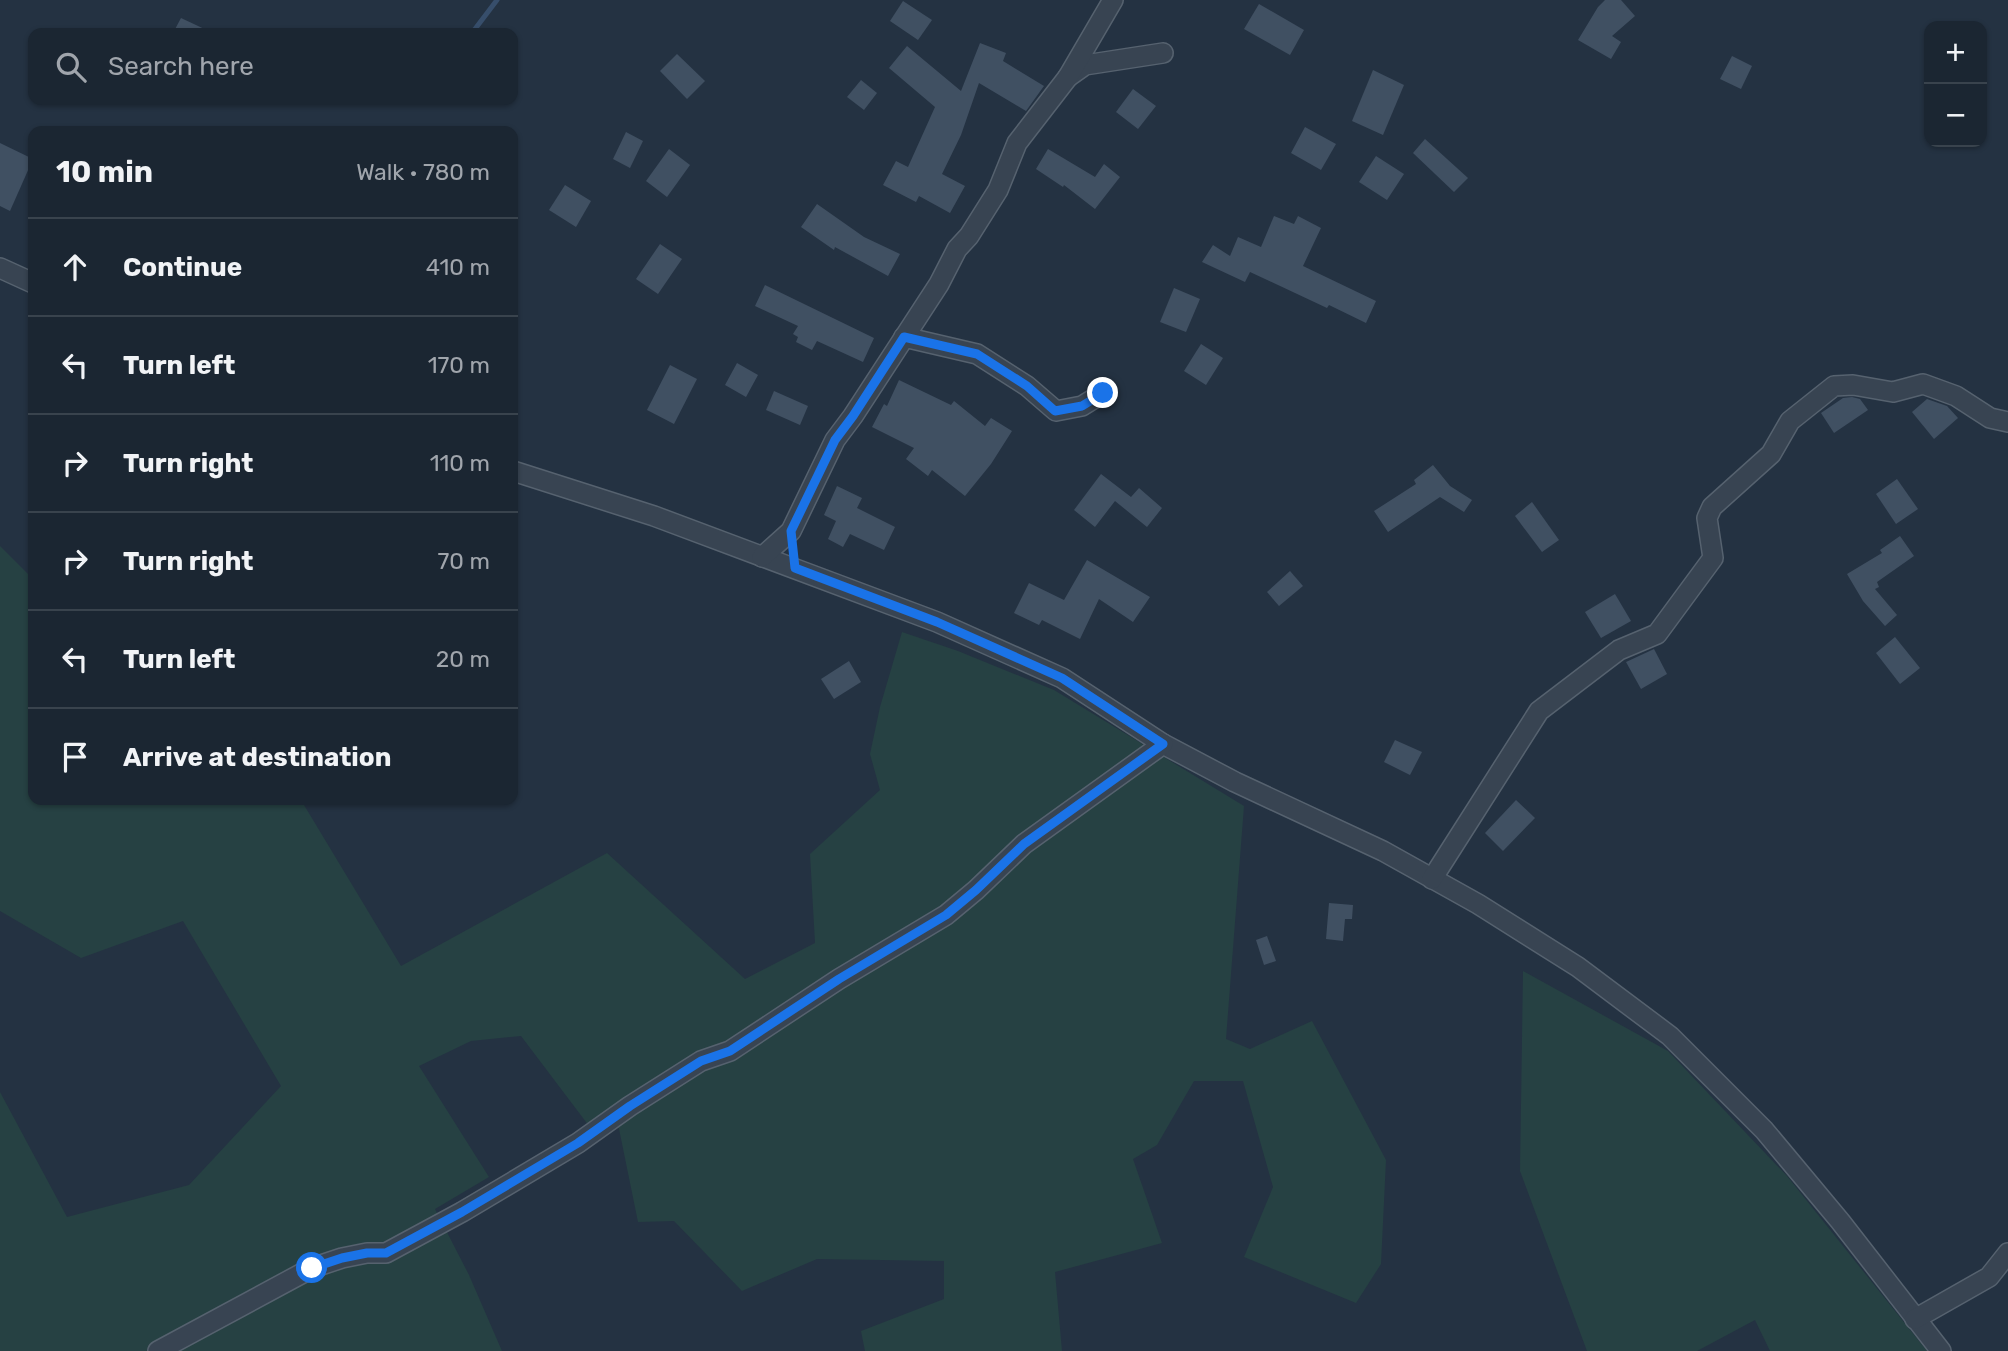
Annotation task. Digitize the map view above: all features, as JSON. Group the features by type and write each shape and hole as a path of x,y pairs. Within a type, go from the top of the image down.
{"street":[{"path":"762,557 791,531 835,440 939,284 957,249 970,236 998,190 1017,143 1068,77 1113,0"},
{"path":"1068,77 1084,65 1163,53"},
{"path":"0,268 28,281"},
{"path":"904,337 977,354 1027,386 1055,411 1082,406 1103,393"},
{"path":"1432,879 1539,711 1619,650 1657,634 1713,558 1707,519 1712,507 1771,454 1790,421 1834,386 1853,385 1893,392 1923,384 1956,396 1990,418 2008,422"},
{"path":"518,473 654,516 795,568 937,622 1062,678 1163,744 1234,782 1382,851 1478,904 1578,967 1670,1036 1764,1130 1840,1221 1941,1351"},
{"path":"791,531 795,568"},
{"path":"158,1351 312,1268 342,1258 367,1253 386,1253 462,1212 578,1143 701,1061 730,1051 839,979 946,915 1024,844 1163,744"},
{"path":"1915,1319 1989,1277 2008,1253"}],"green space":[{"path":"0,546 28,574 28,805 304,805 401,966 607,853 745,979 815,943 810,854 880,790 870,754 880,707 902,632 958,651 1054,690 1244,806 1226,1039 1250,1049 1312,1021 1386,1160 1381,1264 1356,1303 1244,1257 1273,1187 1243,1081 1194,1081 1157,1145 1133,1159 1162,1243 1055,1272 1062,1351 865,1351 861,1331 944,1299 944,1261 817,1259 742,1291 674,1221 638,1222 618,1124 589,1126 521,1036 471,1041 419,1066 489,1177 435,1209 469,1275 502,1351 0,1351 0,1092 67,1217 189,1185 281,1086 183,921 81,958 0,911"},
{"path":"1523,971 1668,1051 1787,1176 1927,1351 1770,1351 1755,1320 1697,1351 1587,1351 1520,1171"}],"building":[{"path":"1605,0 1621,0 1635,16 1612,36 1621,42 1611,59 1578,40"},
{"path":"903,1 932,20 918,40 890,21"},
{"path":"1259,4 1304,30 1290,55 1244,29"},
{"path":"181,18 202,28 176,28"},
{"path":"980,43 1006,53 1003,61 1044,86 1026,111 979,83 961,135 942,174 965,186 950,213 919,196 916,202 883,185 896,161 908,167 935,107 889,68 907,46 961,91"},
{"path":"677,54 705,81 687,99 660,71"},
{"path":"1732,56 1752,66 1741,89 1720,79"},
{"path":"1373,70 1404,85 1383,135 1352,121"},
{"path":"861,80 877,93 864,110 847,97"},
{"path":"1133,89 1156,106 1138,129 1116,112"},
{"path":"1305,127 1336,144 1321,170 1291,153"},
{"path":"626,132 643,141 630,168 613,159"},
{"path":"1425,139 1468,178 1454,192 1413,153"},
{"path":"0,143 28,157 28,170 10,211 0,206"},
{"path":"669,149 690,165 667,197 646,181"},
{"path":"1048,149 1095,177 1104,164 1120,177 1095,209 1064,185 1063,187 1036,169"},
{"path":"1376,156 1404,174 1387,200 1359,182"},
{"path":"565,185 591,201 576,227 549,210"},
{"path":"817,204 864,237 900,254 888,276 835,247 834,250 801,227"},
{"path":"1274,216 1294,224 1298,216 1321,228 1303,266 1376,301 1366,323 1250,272 1245,282 1202,262 1213,245 1230,256 1238,237 1261,247"},
{"path":"660,244 682,259 658,294 636,279"},
{"path":"765,285 874,338 863,362 817,341 812,350 796,342 798,337 793,334 798,326 755,306"},
{"path":"1174,288 1200,299 1186,332 1160,322"},
{"path":"1201,344 1223,358 1206,385 1184,371"},
{"path":"737,363 758,375 746,397 725,385"},
{"path":"670,365 697,379 674,424 647,410"},
{"path":"899,380 951,405 954,401 985,426 991,418 1012,431 991,464 965,496 932,470 928,476 906,459 914,448 872,427 884,404 887,406"},
{"path":"774,391 808,406 800,425 766,410"},
{"path":"1843,398 1860,399 1868,410 1834,433 1821,413"},
{"path":"1927,399 1947,406 1958,418 1934,439 1912,412"},
{"path":"1433,465 1450,486 1472,500 1464,512 1440,497 1388,532 1374,511 1416,484 1414,480"},
{"path":"1101,474 1131,497 1139,488 1162,508 1147,527 1115,501 1095,527 1074,510"},
{"path":"1897,479 1918,509 1896,524 1876,494"},
{"path":"837,486 862,498 857,508 895,527 884,550 850,534 843,547 828,539 836,521 824,515"},
{"path":"1532,502 1559,540 1542,552 1515,516"},
{"path":"1900,536 1914,556 1877,582 1879,587 1875,589 1897,615 1885,626 1863,601 1847,574 1882,553 1880,550"},
{"path":"1087,560 1150,597 1133,622 1099,599 1080,639 1042,620 1039,625 1014,613 1029,583 1064,600"},
{"path":"1290,571 1303,586 1279,606 1267,592"},
{"path":"1615,594 1631,621 1601,638 1585,612"},
{"path":"1895,637 1920,668 1900,684 1876,653"},
{"path":"1654,649 1667,674 1641,689 1626,662"},
{"path":"849,661 861,682 834,699 821,679"},
{"path":"1395,740 1422,752 1410,775 1384,762"},
{"path":"1516,800 1535,818 1503,851 1485,833"},
{"path":"1329,903 1353,905 1352,919 1345,919 1343,941 1326,939"},
{"path":"1267,936 1276,961 1264,965 1256,940"}],"waterway":[{"path":"476,28 497,0"}],"route":[{"path":"312,1268 342,1258 367,1253 386,1253 462,1212 578,1143 701,1061 730,1051 839,979 946,915 1024,844 1163,744 1062,678 937,622 795,568 791,531 835,440 904,337 977,354 1027,386 1055,411 1082,406 1103,393"}]}
